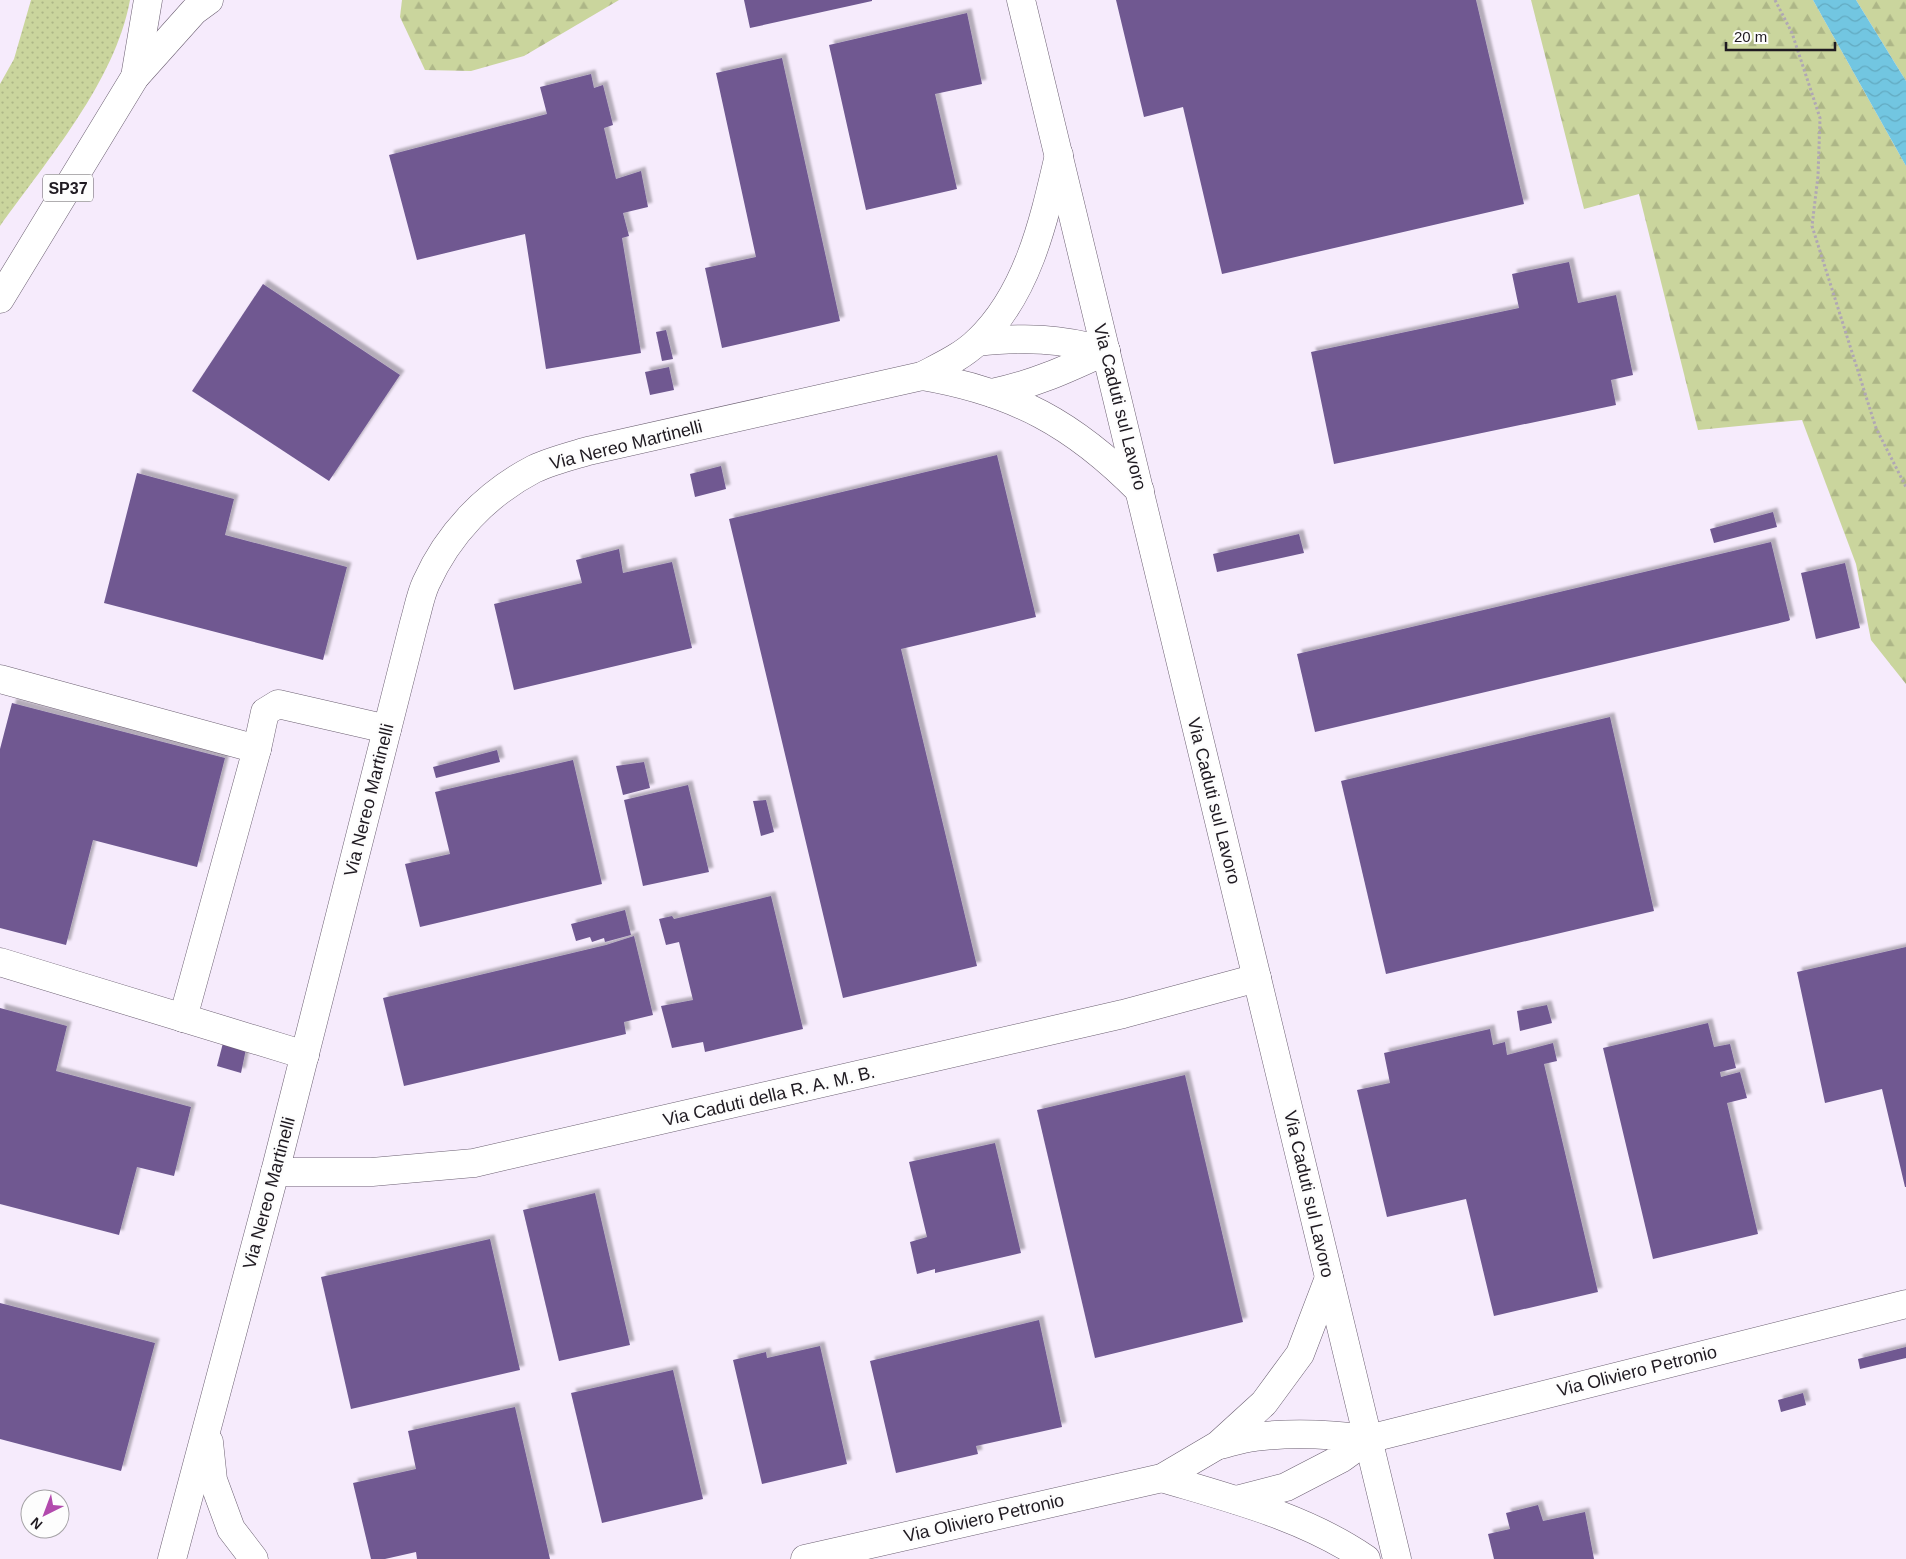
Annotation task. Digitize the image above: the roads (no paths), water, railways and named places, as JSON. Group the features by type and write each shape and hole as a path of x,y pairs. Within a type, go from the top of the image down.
{"street":[{"path":"135,77 148,0"},
{"name":"SP37","path":"0,299 135,77 194,11 209,0"},
{"name":"Via Caduti sul Lavoro","path":"1021,0 1397,1559"},
{"name":"Via Caduti sul Lavoro","path":"1032,42 1034,0"},
{"name":"Via Nereo Martinelli","path":"172,1559 275,1172 425,584 443,551 476,510 502,489 535,468 588,450 922,376 951,361 977,342 995,321 1027,268 1045,212 1059,155"},
{"path":"977,342 1045,339 1075,343 1106,351"},
{"path":"992,393 1024,386 1054,375 1106,351"},
{"name":"Via Nereo Martinelli","path":"922,376 958,382 1020,403 1071,432 1106,459 1140,491"},
{"path":"0,679 257,749"},
{"path":"183,1018 257,749 265,712 278,704 387,729"},
{"path":"0,962 305,1055"},
{"name":"Via Caduti della R. A. M. B.","path":"275,1172 372,1172 474,1163 1123,1014 1257,978"},
{"name":"Via Oliviero Petronio","path":"805,1559 1162,1478 1218,1445 1264,1403 1300,1354 1329,1278"},
{"name":"Via Oliviero Petronio","path":"1218,1445 1253,1437 1291,1434 1331,1434 1368,1438 1906,1304"},
{"path":"207,1425 213,1480 231,1529 254,1559"},
{"name":"Via Oliviero Petronio","path":"1236,1500 1286,1487 1342,1458 1368,1438"},
{"name":"Via Oliviero Petronio","path":"1162,1478 1236,1500 1278,1515 1318,1531 1366,1559"}],"water":[{"path":"1813,0 1856,0 1906,81 1906,166"}]}
